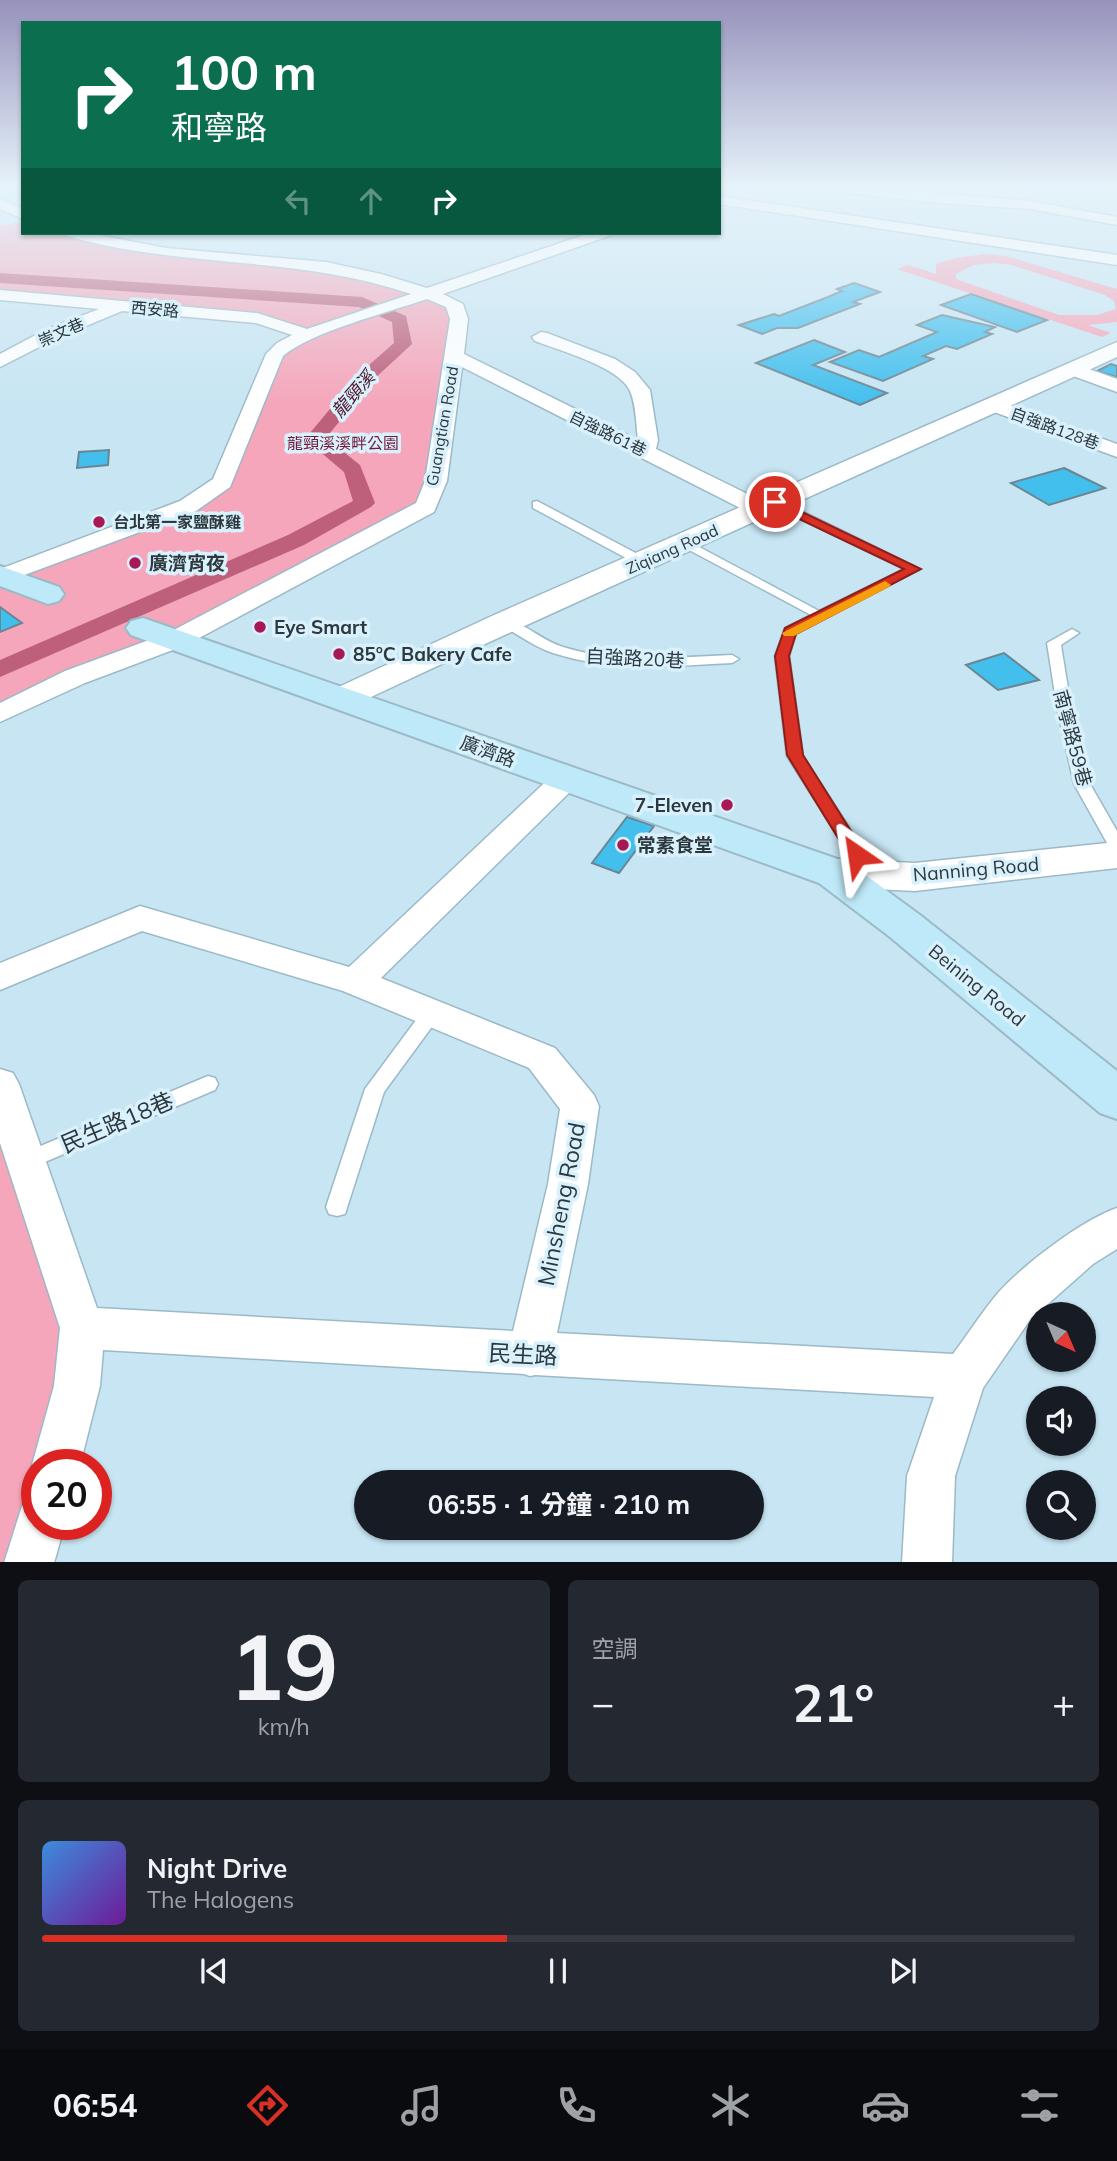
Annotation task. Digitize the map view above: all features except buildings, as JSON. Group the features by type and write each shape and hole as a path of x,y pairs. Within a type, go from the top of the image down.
{"main road":[{"path":"1,576 48,594"},
{"name":"廣濟路","path":"160,634 566,779 852,874"},
{"name":"Beining Road","path":"852,874 905,926 1117,1099"}],"street":[{"name":"Guangtian Road","path":"0,713 426,507 436,481 454,356 459,319 454,304 429,293 326,267 233,259"},
{"path":"1,576 188,506 207,495 222,482 275,354 283,347 306,335 528,259"},
{"name":"西安路","path":"0,295 257,318 290,327 306,335"},
{"name":"崇文巷","path":"0,360 51,334 122,306"},
{"path":"541,337 608,363 628,376 640,390 648,440 645,451"},
{"name":"Ziqiang Road","path":"342,698 505,622 1117,349"},
{"name":"自強路61巷","path":"454,356 645,451 768,506"},
{"path":"1072,369 1117,386"},
{"name":"自強路128巷","path":"993,405 1117,451"},
{"path":"355,982 566,779"},
{"name":"Nanning Road","path":"852,874 915,877 1117,855"},
{"name":"Minsheng Road","path":"0,977 140,918 355,982 542,1058 580,1106 569,1184 530,1354"},
{"path":"0,1084 82,1328 77,1386 60,1449"},
{"path":"927,1562 931,1476 964,1377 1015,1306 1078,1251 1117,1226"},
{"name":"民生路","path":"82,1328 964,1377"},
{"path":"29,1562 35,1540"}],"lane":[{"path":"537,505 643,562"},
{"path":"768,506 914,569 790,631 782,656 795,755 852,874"},
{"path":"684,544 813,612"},
{"name":"自強路20巷","path":"505,622 555,649 591,659 661,662 732,659"},
{"name":"南寧路59巷","path":"1072,633 1054,643 1064,707 1082,784 1117,846"},
{"path":"337,1208 375,1089 432,1013"},
{"name":"民生路18巷","path":"26,1161 208,1084"}],"green space":[{"name":"龍頸溪溪畔公園","path":"0,259 245,259 326,267 429,293 459,319 426,507 388,528 0,714 0,574 120,533 222,482 275,354 305,335 290,327 0,295"},
{"path":"953,259 1016,259 1117,289 1117,322 1088,325 1111,333 1102,337 897,269 908,265 936,274 936,264","holes":["973,265 1011,265 1105,295 1114,301 1116,309 1097,315 1059,315 956,279 956,274"]},
{"path":"0,1084 82,1328 42,1449 21,1449 21,1540 34,1540 29,1562 0,1562"}],"waterway":[{"name":"龍頸溪","path":"0,278 362,302 400,319 403,344 366,377 315,439 353,469 364,503 296,540 0,669"}],"slow traffic":[{"path":"789,633 885,585"}],"place":[{"name":"台北第一家鹽酥雞","path":"99,522"},
{"name":"廣濟宵夜","path":"135,563"},
{"name":"Eye Smart","path":"260,627"},
{"name":"85°C Bakery Cafe","path":"339,654"},
{"name":"7-Eleven","path":"727,805"},
{"name":"常素食堂","path":"623,845"}],"route":[{"path":"775,502 914,569 790,631 782,656 795,755 857,855"}]}
